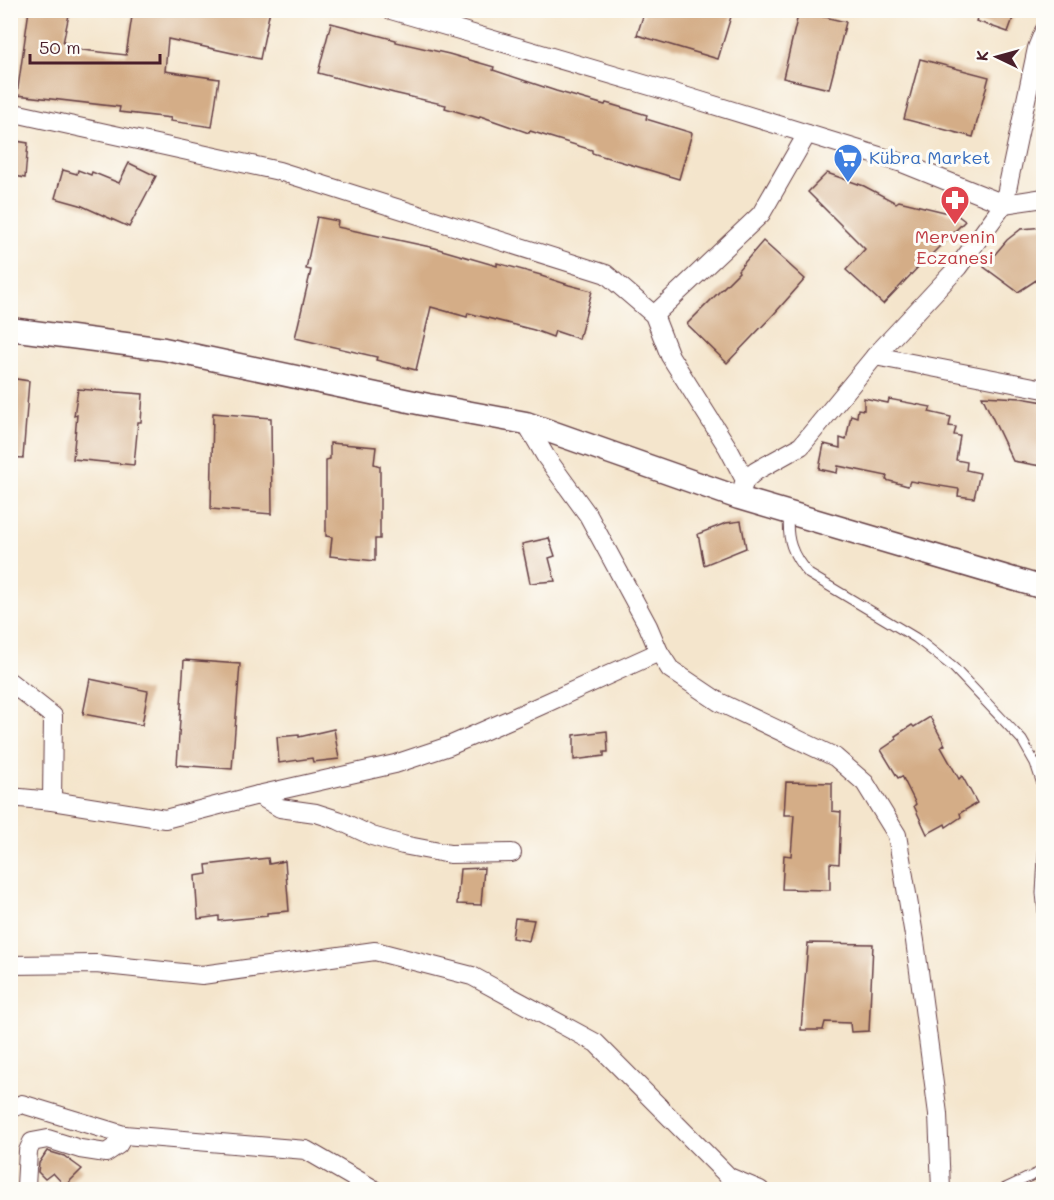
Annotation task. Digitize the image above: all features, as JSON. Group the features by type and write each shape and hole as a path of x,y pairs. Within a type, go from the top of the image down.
{"street":[{"path":"391,10 902,163 1004,204 1044,198"},
{"path":"742,489 756,471 801,446 875,356 958,267 1004,204 1037,48 1044,31"},
{"path":"10,112 279,171 606,274 654,315 670,356 728,448 742,489"},
{"path":"654,315 761,214 807,134"},
{"path":"10,329 164,349 428,405 526,423 742,489 789,513 1044,588"},
{"path":"875,356 1044,390"},
{"path":"526,423 546,457 588,515 670,669 719,702 835,757 865,783 897,835 915,941 939,1114 941,1190"},
{"path":"10,797 52,801 165,819 395,764 448,746 659,652"},
{"path":"10,682 53,716 52,801"},
{"path":"258,795 279,808 316,813 338,820 372,836 403,845 450,854 512,853"},
{"path":"10,965 96,964 202,975 375,951 472,976 597,1043 729,1177 760,1190"},
{"path":"10,1109 22,1104 124,1135 306,1150 375,1190"},
{"path":"25,1190 28,1151 32,1142 48,1139 80,1149 106,1153 118,1145 124,1135"}],"lane":[{"path":"789,513 788,525 792,550 809,574 916,638 954,668 1022,740 1035,763 1044,790"},
{"path":"1044,840 1041,893 1044,923"},
{"path":"1001,1190 1044,1170"}],"building":[{"path":"29,10 70,10 63,43 66,43 65,48 126,55 133,10 270,10 260,59 168,39 165,71 219,79 212,127 170,121 171,118 119,112 120,107 17,95"},
{"path":"645,10 733,10 718,59 637,35"},
{"path":"980,10 1016,10 1008,32 976,21"},
{"path":"799,11 846,22 829,89 783,78"},
{"path":"331,23 494,67 493,70 556,91 647,115 646,119 692,133 679,179 592,153 592,150 530,131 529,133 480,116 479,118 445,108 446,105 318,73"},
{"path":"920,59 989,77 973,137 904,119"},
{"path":"10,140 28,143 25,178 10,175"},
{"path":"129,163 156,176 129,227 80,205 55,198 63,170 77,174 78,170 91,175 92,172 119,183"},
{"path":"827,173 864,186 896,203 899,201 957,215 965,221 883,304 846,270 865,249 808,192"},
{"path":"317,217 338,221 337,227 435,248 497,266 497,263 592,291 579,339 555,331 553,337 468,313 467,317 431,307 416,370 376,360 377,357 295,338 311,270 306,269"},
{"path":"1044,227 1044,275 1018,292 984,267 1007,240 1021,229"},
{"path":"763,241 805,279 727,363 687,324 739,272 738,270"},
{"path":"10,378 29,381 23,458 10,457"},
{"path":"78,389 143,394 134,465 73,459 77,415 74,416"},
{"path":"982,396 1044,402 1044,444 1041,466 1013,461"},
{"path":"864,398 888,403 889,399 931,407 929,412 951,417 949,426 956,427 954,435 960,436 956,460 967,462 966,470 980,473 974,498 958,496 959,489 910,481 908,486 886,480 887,476 838,466 837,473 819,469 824,444 840,448 840,438 846,440 851,415 857,417 858,409 864,410"},
{"path":"213,413 271,418 272,514 211,509"},
{"path":"330,443 376,447 374,464 380,466 380,539 375,539 375,561 330,556 332,537 326,536 326,460 330,459"},
{"path":"741,521 746,548 704,565 698,534 726,523"},
{"path":"549,538 555,556 549,558 555,581 530,583 522,544"},
{"path":"184,660 240,664 232,769 177,765"},
{"path":"90,679 148,691 142,725 83,714"},
{"path":"930,717 945,745 941,747 959,779 962,776 977,803 960,813 961,817 946,827 945,824 927,834 902,776 898,778 881,750 897,739 895,736"},
{"path":"334,729 339,759 313,762 312,758 279,763 277,737 299,735 299,737"},
{"path":"607,731 608,752 604,752 604,756 574,760 574,735"},
{"path":"786,782 832,783 832,811 841,812 839,864 830,863 830,890 782,889 784,855 791,856 794,815 784,815"},
{"path":"268,858 269,864 285,861 289,911 267,913 267,916 219,921 219,916 198,919 195,876 207,874 206,865"},
{"path":"484,868 481,905 457,904 460,869"},
{"path":"515,918 534,920 529,941 512,938"},
{"path":"808,943 873,944 869,1031 851,1032 850,1023 825,1022 823,1030 801,1030"},
{"path":"47,1151 64,1156 82,1169 65,1186 53,1173 45,1179 38,1172 39,1163"}],"place":[{"name":"Kübra Market","path":"848,184"},
{"name":"Mervenin Eczanesi","path":"955,226"}]}
